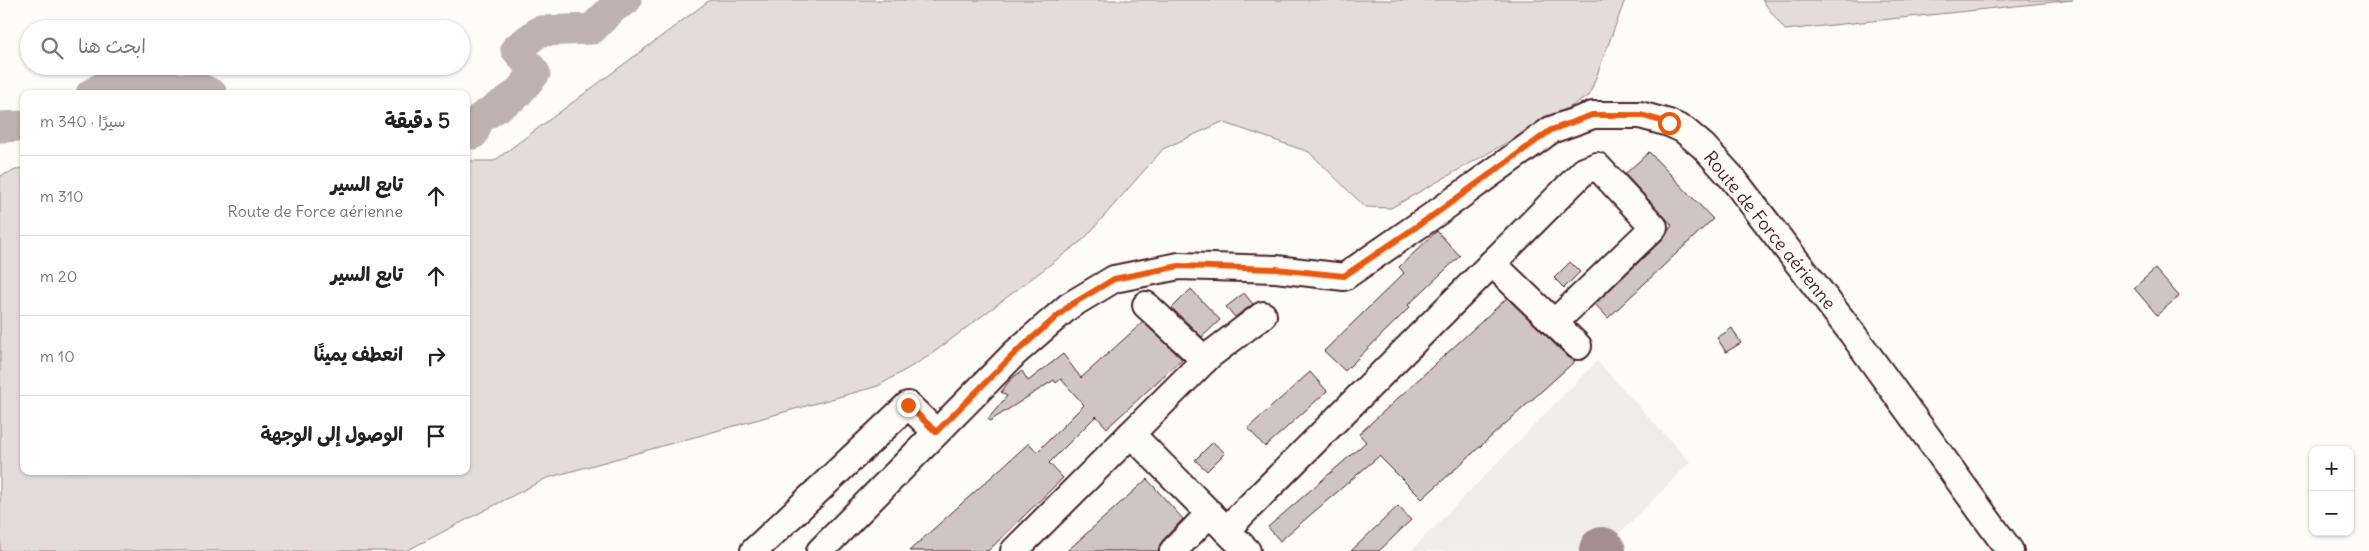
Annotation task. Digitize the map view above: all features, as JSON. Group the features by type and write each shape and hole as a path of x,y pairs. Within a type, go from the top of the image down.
{"lane":[{"name":"Route de Force aérienne","path":"820,551 972,395 1069,306 1114,279 1179,266 1276,269 1344,276 1435,214 1551,130 1592,115 1640,115 1669,123 1684,130 1704,147 1734,180 1852,333 2010,551"},
{"path":"1173,551 1218,521 1492,263 1584,171 1597,166 1654,227 1554,323"},
{"path":"1492,263 1578,346"},
{"path":"1146,305 1205,360"},
{"path":"1014,551 1205,360 1263,315"},
{"path":"754,551 908,405 936,432"},
{"path":"1131,434 1247,551"}],"shaded area":[{"path":"710,0 1625,0 1589,96 1391,208 1365,207 1309,152 1222,122 1163,149 1084,239 929,356 878,386 547,478 406,551 0,551 0,176 20,168 20,475 470,475 470,161 494,161"},
{"path":"1762,0 2073,0 1785,30"},
{"path":"1597,361 1690,462 1602,551 1411,551"}],"building":[{"path":"1649,152 1713,219 1608,318 1595,304 1664,238 1672,225 1625,174"},
{"path":"1437,231 1460,256 1408,305 1410,307 1345,371 1324,351 1404,273 1399,267"},
{"path":"1570,262 1580,272 1564,288 1554,278"},
{"path":"2155,269 2179,296 2157,315 2134,288"},
{"path":"1191,289 1220,320 1202,337 1172,308"},
{"path":"1244,293 1253,304 1235,317 1226,307"},
{"path":"1507,298 1568,357 1575,361 1422,499 1379,456 1280,541 1268,527 1366,442 1359,434"},
{"path":"1143,322 1182,359 1107,428 1096,416 1049,463 1063,478 988,551 909,551 1029,443 1037,452 1084,405 1061,379 1056,383 1054,380 990,421 988,419 1007,396 1001,392 1011,379 1022,371 1028,381 1063,354 1081,378"},
{"path":"1732,328 1741,343 1726,352 1717,338"},
{"path":"1310,372 1327,391 1265,447 1248,428"},
{"path":"1213,442 1225,453 1207,471 1195,460"},
{"path":"1147,479 1183,519 1162,541 1158,551 1067,551"},
{"path":"1398,506 1411,520 1379,551 1351,551"}],"waterway":[{"path":"470,134 473,134 479,119 516,95 535,73 516,49 540,31 592,29 614,7 626,0"},
{"path":"98,90 108,84 204,90"},
{"path":"0,127 20,126"}],"route":[{"path":"908,405 936,432 1015,353 1069,306 1114,279 1179,266 1276,269 1344,276 1435,214 1551,130 1592,115 1640,115 1669,123"}]}
